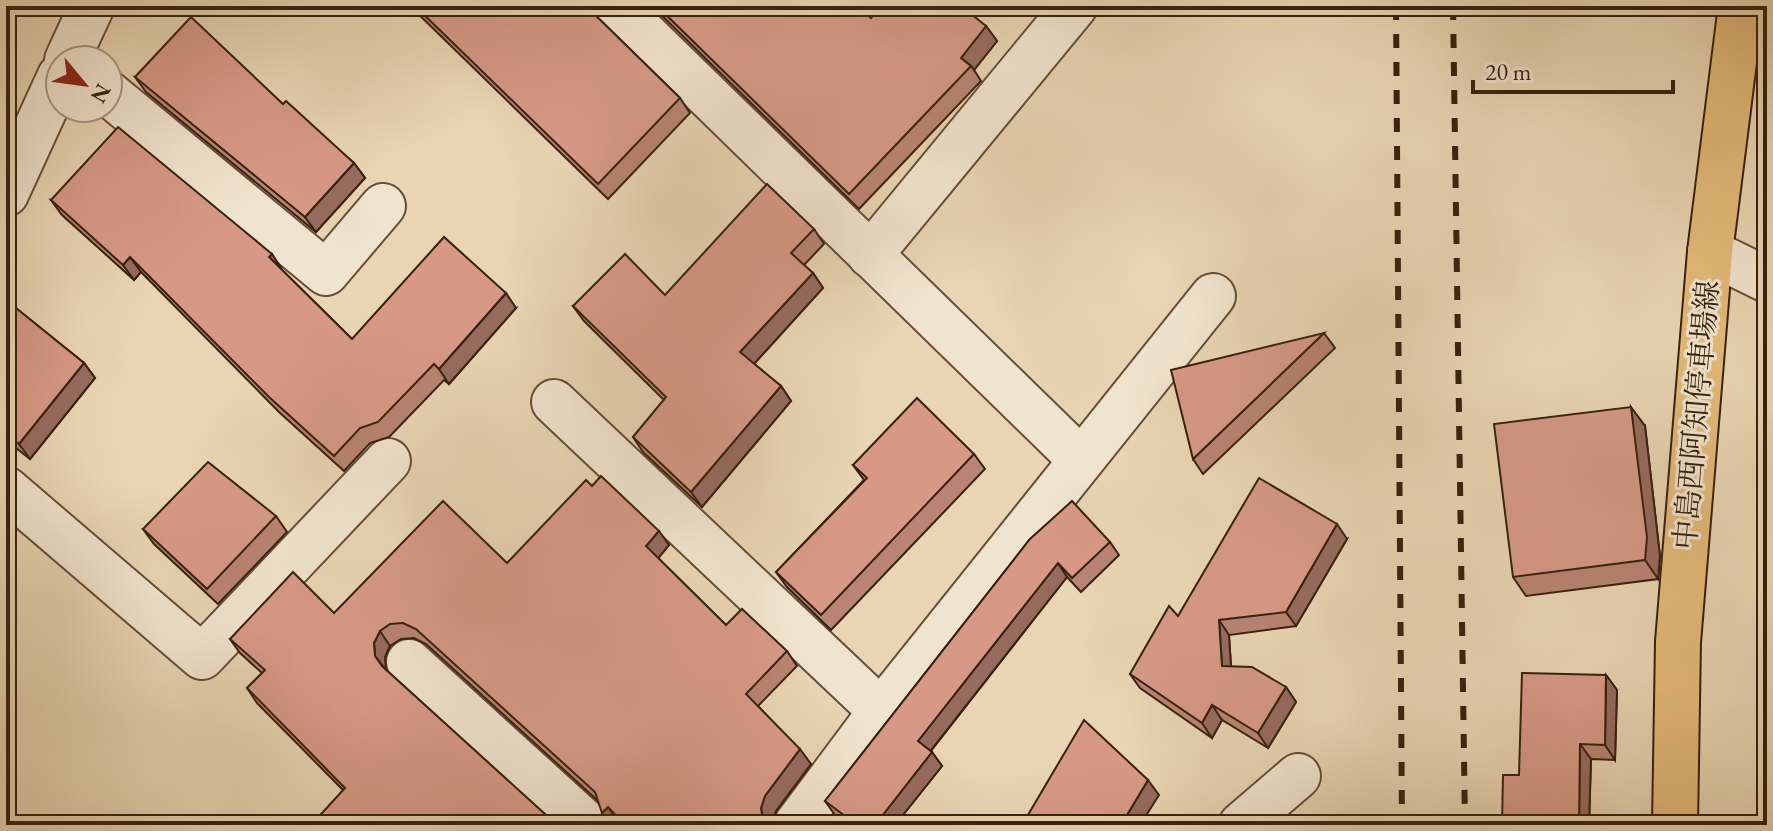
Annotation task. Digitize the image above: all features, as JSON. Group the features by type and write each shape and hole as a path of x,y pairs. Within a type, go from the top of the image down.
{"main road":[{"name":"中島西阿知停車場線","path":"1675,825 1678,642 1710,252 1741,6"}],"street":[{"path":"75,44 92,6"},
{"path":"616,6 1081,460"},
{"path":"870,255 1075,6"},
{"path":"124,106 326,273 383,206"},
{"path":"6,194 44,111"},
{"path":"1710,252 1767,280"},
{"path":"796,825 881,711 1213,296"},
{"path":"554,402 881,711"},
{"path":"6,489 202,657 388,461"},
{"path":"409,662 588,825"},
{"path":"1241,825 1298,776"}],"building":[{"path":"415,6 586,6 680,98 598,184"},
{"path":"657,6 858,6 871,18 881,6 961,6 986,26 961,58 971,66 849,194"},
{"path":"191,17 283,104 286,101 354,163 305,217 135,77"},
{"path":"118,127 272,254 269,257 352,339 444,237 506,293 439,369 434,364 378,422 360,428 334,456 269,397 130,257 123,265 51,200"},
{"path":"767,184 814,229 791,253 813,273 740,352 781,386 691,492 633,437 666,397 573,306 625,254 665,295"},
{"path":"6,300 84,363 19,444 6,433"},
{"path":"1324,333 1193,459 1171,370"},
{"path":"917,398 974,454 821,615 776,572 867,478 853,465"},
{"path":"1631,407 1647,537 1645,560 1513,577 1494,424"},
{"path":"208,462 276,516 207,589 143,529"},
{"path":"601,476 659,531 646,546 726,625 742,609 787,651 746,694 800,749 765,796 761,808 763,820 758,825 625,825 608,807 602,813 595,792 416,629 403,623 390,624 380,631 374,643 375,656 382,666 557,825 311,825 345,788 247,688 265,670 230,639 293,572 334,613 443,501 507,563 586,480 592,486"},
{"path":"1259,478 1337,524 1286,612 1219,620 1222,666 1252,667 1286,687 1258,733 1212,705 1202,723 1130,674 1169,606 1178,616"},
{"path":"1072,501 1110,542 1072,578 1058,563 918,741 932,752 875,825 857,825 825,801 1030,539"},
{"path":"1522,673 1606,675 1605,745 1580,744 1579,825 1502,825 1503,775 1519,775"},
{"path":"1084,720 1148,780 1121,825 1022,825"}],"railway":[{"path":"1396,6 1402,825"},
{"path":"1453,6 1465,825"}]}
